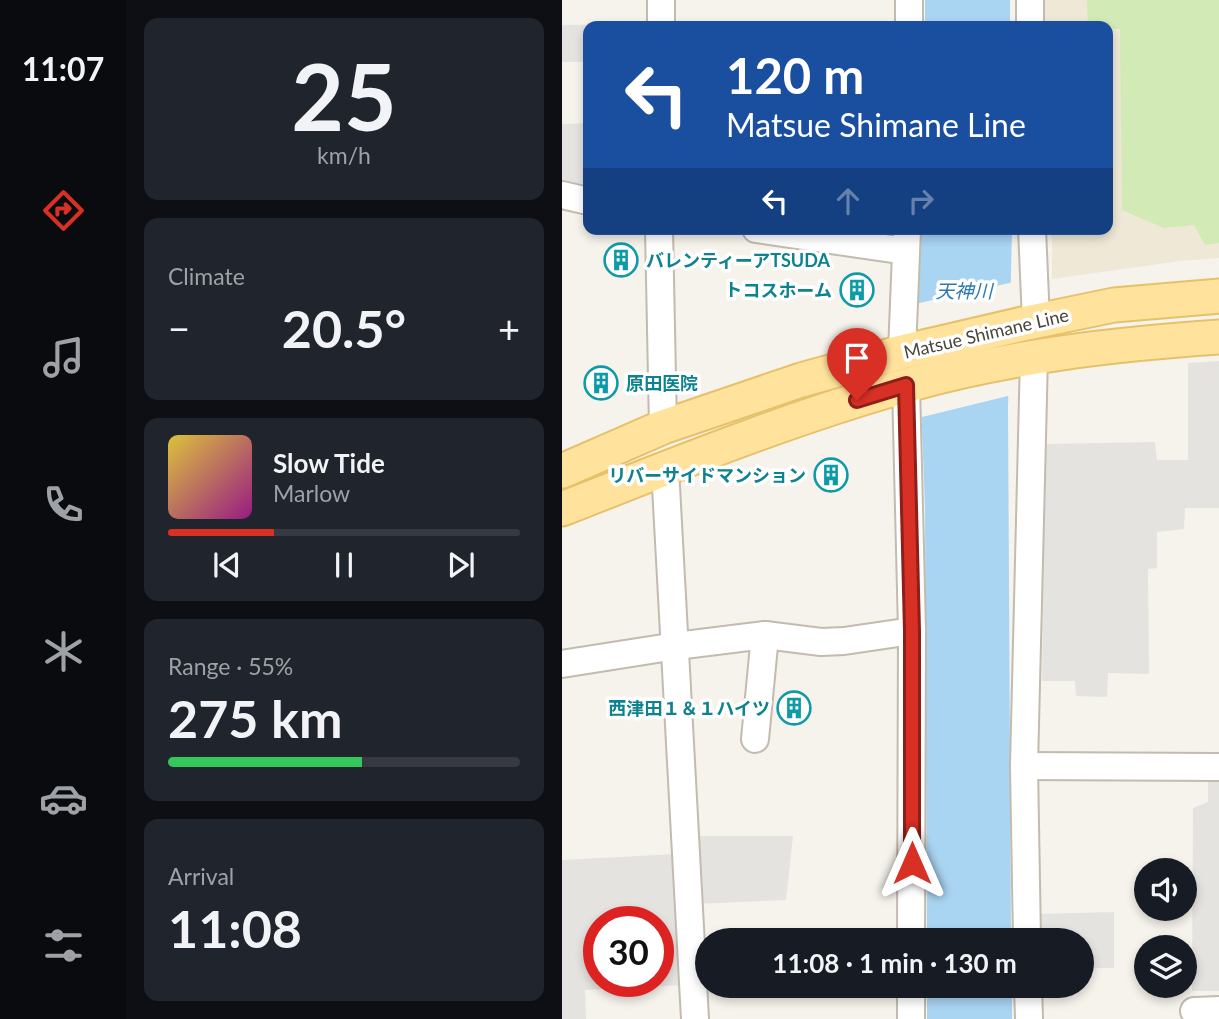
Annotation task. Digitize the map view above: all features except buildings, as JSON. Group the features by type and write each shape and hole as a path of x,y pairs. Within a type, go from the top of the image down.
{"main road":[{"name":"Matsue Shimane Line","path":"562,471 663,428 801,380 907,350 1114,305 1219,296"},
{"name":"Matsue Shimane Line","path":"562,509 807,415 910,384 1030,357 1219,337"}],"street":[{"path":"661,0 661,21"},
{"path":"909,0 909,21"},
{"path":"1030,0 1030,21"},
{"path":"562,195 583,200"},
{"path":"659,235 663,428"},
{"path":"838,235 906,240 907,350"},
{"path":"1031,322 1032,235"},
{"path":"1027,928 1024,766 1030,357"},
{"path":"910,384 911,928"},
{"path":"665,468 695,1019"},
{"path":"562,664 765,635 821,642 912,631"},
{"path":"755,739 765,635"},
{"path":"1024,766 1219,767"},
{"path":"911,998 911,1019"},
{"path":"1028,998 1029,1019"}],"shaded area":[{"path":"1040,0 1219,0 1219,258 1052,279 1051,235 1113,235 1113,21 1040,21"},
{"path":"562,25 583,25 583,62 562,62"},
{"path":"583,123 583,190 562,186 562,124"},
{"path":"1220,361 1219,508 1185,508 1184,529 1157,532 1157,568 1148,569 1149,674 1108,673 1107,697 1076,696 1075,681 1042,681 1045,444 1155,442 1157,460 1188,460 1188,363"},
{"path":"1208,779 1219,779 1219,991 1197,991 1197,935 1192,935 1192,921 1197,921 1197,858 1193,858 1193,808 1208,802"},
{"path":"693,836 793,836 786,900 696,904"},
{"path":"676,854 682,985 674,985 674,906 583,906 583,997 585,997 586,1019 562,1019 562,860"},
{"path":"1114,912 1114,968 1094,968 1094,928 1039,928 1038,914"}],"green space":[{"path":"1087,0 1219,0 1219,243 1205,245 1194,225 1164,228 1122,210 1120,29 1113,29 1113,21 1088,21"}],"water":[{"path":"925,0 1010,0 1010,21 925,21"},
{"name":"天神川","path":"919,235 1012,235 1008,408 1011,928 927,928 925,509 917,290"},
{"path":"927,998 1012,998 1012,1019 927,1019"}],"pier":[{"path":"1014,282 1012,395 918,418 915,304"}],"place":[{"name":"バレンティーアTSUDA","path":"621,260"},
{"name":"トコスホーム","path":"857,290"},
{"name":"原田医院","path":"601,383"},
{"name":"リバーサイドマンション","path":"831,475"},
{"name":"西津田１＆１ハイツ","path":"794,708"}],"route":[{"path":"857,400 906,385 912,631 912,863"}]}
